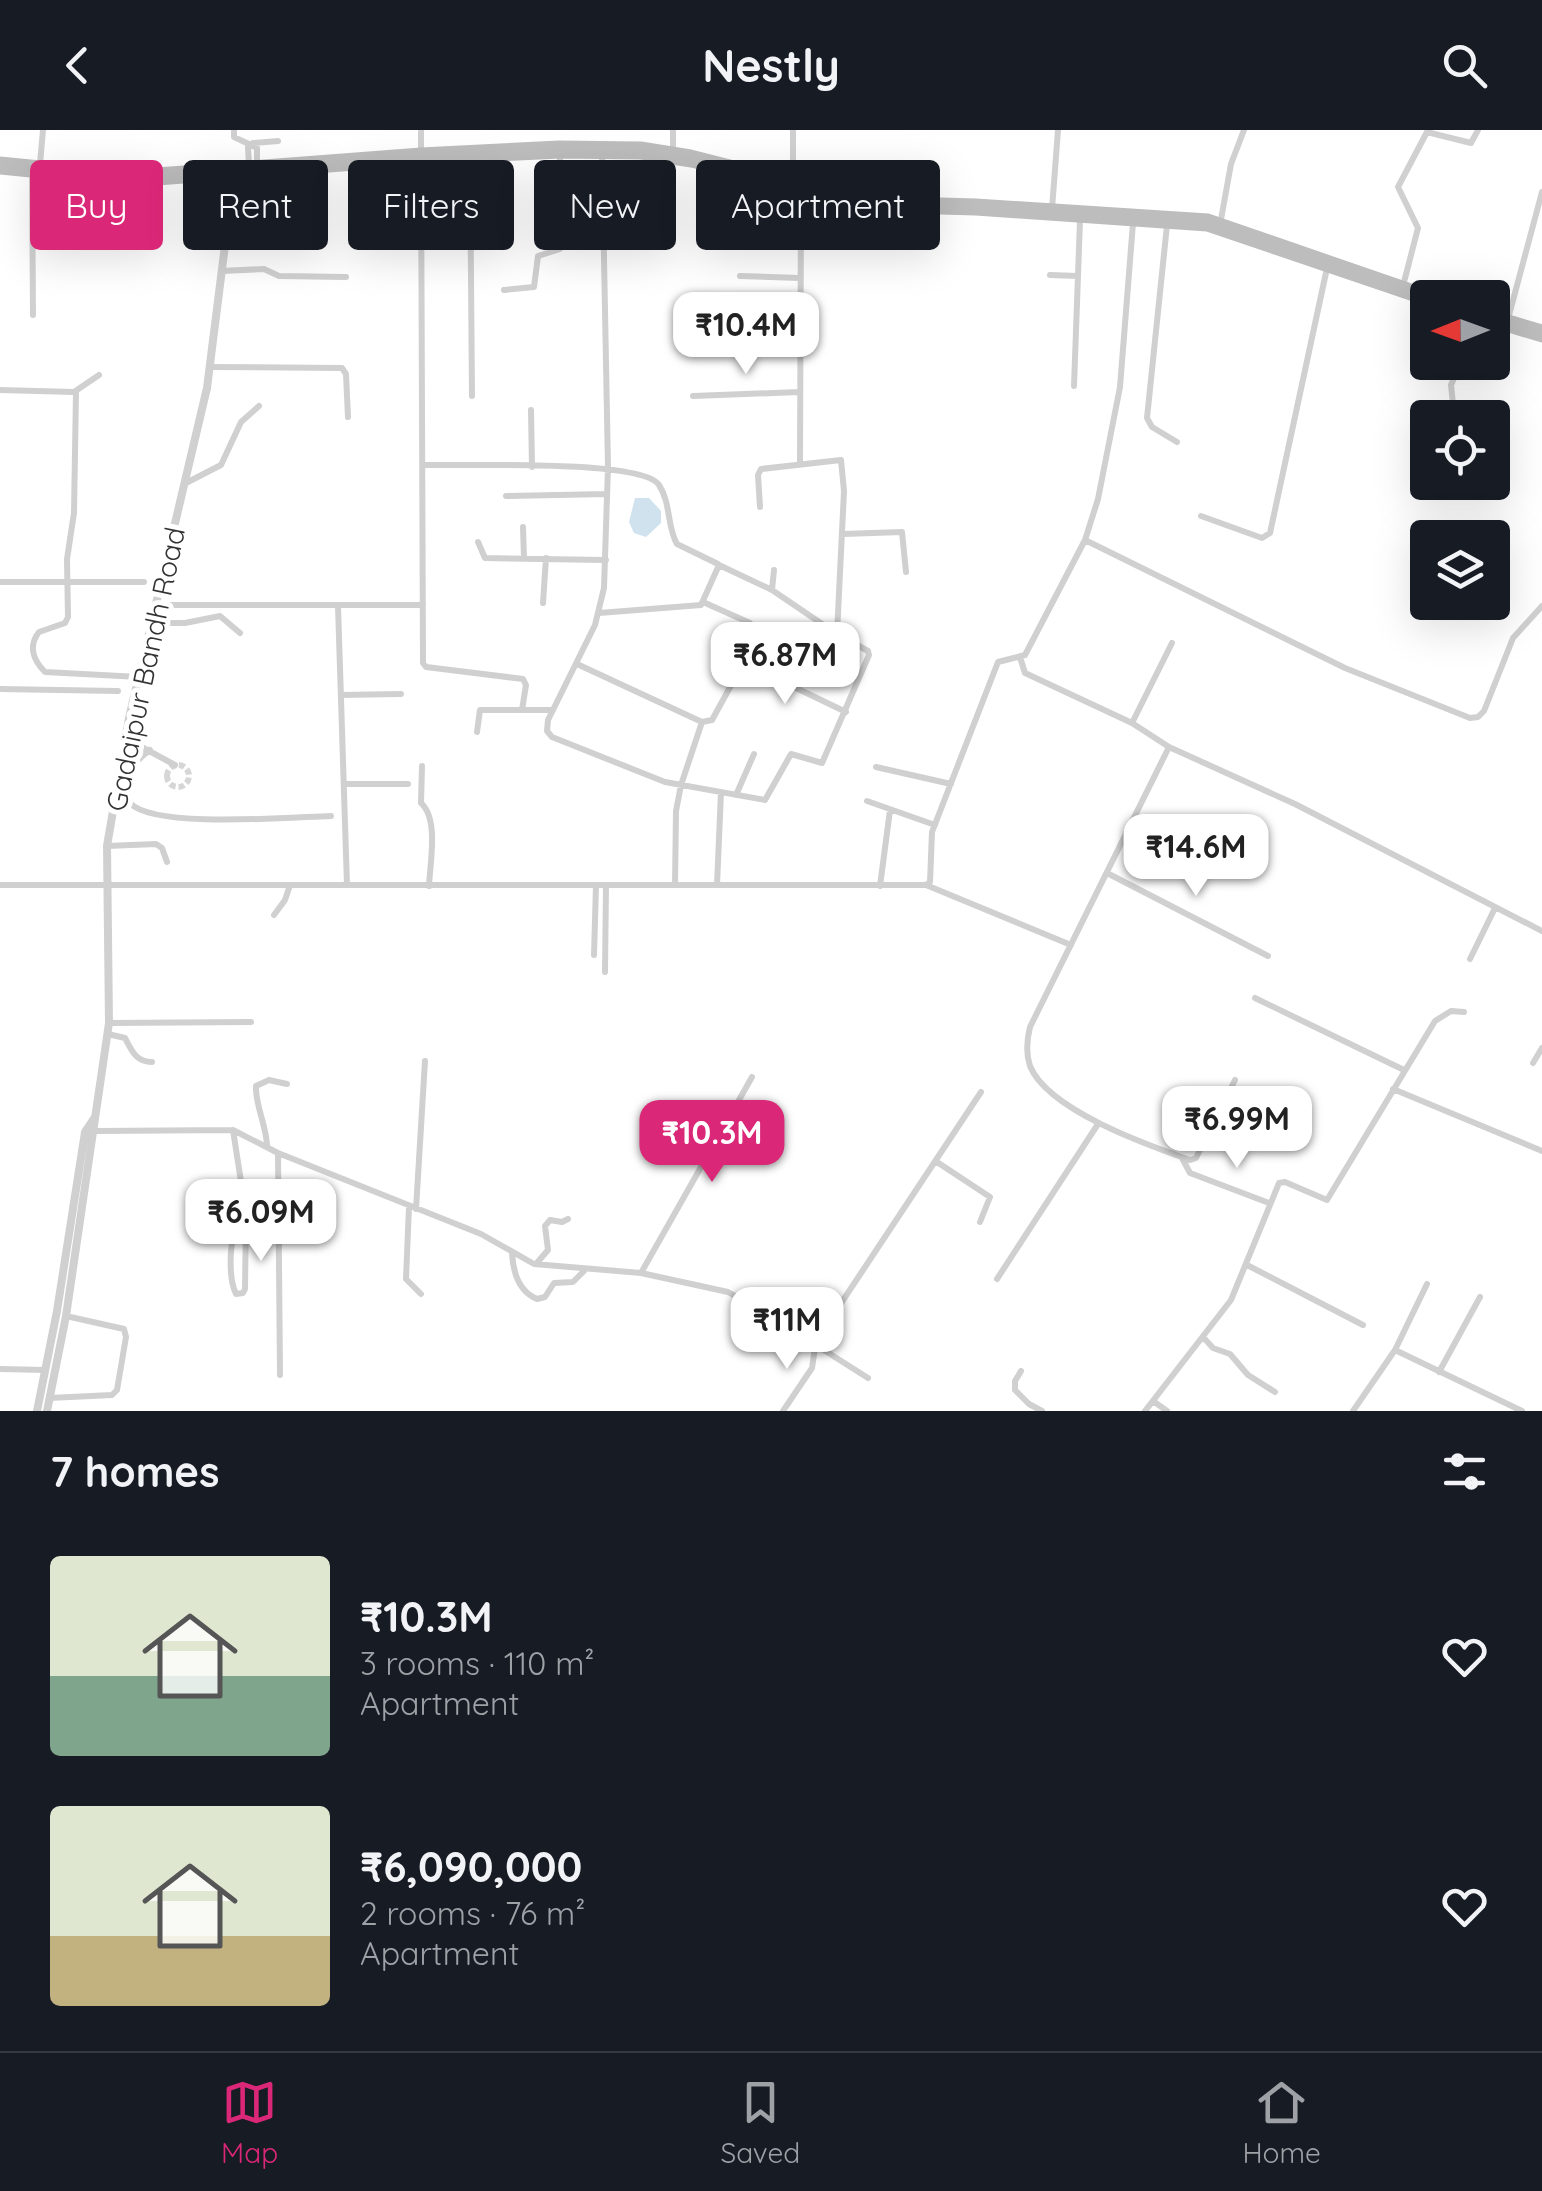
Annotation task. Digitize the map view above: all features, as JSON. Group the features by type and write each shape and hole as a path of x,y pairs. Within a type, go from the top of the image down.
{"main road":[{"path":"328,161 602,144 673,150 707,160"},
{"path":"328,163 421,156 470,159 602,153 696,164"},
{"path":"0,161 30,168"},
{"path":"0,170 30,170"},
{"path":"940,202 1220,225 1410,288"},
{"path":"940,210 1220,225 1410,296"},
{"path":"1510,320 1542,329"},
{"path":"1510,328 1542,338"}],"street":[{"path":"38,160 43,130"},
{"path":"234,130 234,137 252,144 278,141"},
{"path":"421,130 424,666 524,680 522,710"},
{"path":"672,130 673,150"},
{"path":"793,130 795,160"},
{"path":"1052,210 1058,130"},
{"path":"1220,225 1231,164 1244,130"},
{"path":"1403,286 1418,228 1398,193 1400,180 1427,132 1472,143 1478,130"},
{"path":"251,160 248,150 252,144"},
{"path":"423,465 608,468 657,482 670,511 677,544 772,590 869,653 822,763 792,753 766,800 662,781 548,735 547,724 599,612 606,560 608,468 602,153"},
{"path":"504,290 534,287 538,256 560,249 560,154"},
{"path":"470,159 472,396"},
{"path":"1510,312 1542,192"},
{"path":"1074,386 1080,220"},
{"path":"926,886 935,825 998,662 1025,654 1085,540 1098,499 1120,387 1133,223"},
{"path":"1167,225 1147,418 1152,427 1177,442"},
{"path":"32,315 34,250"},
{"name":"Gadaipur Bandh Road","path":"46,1411 66,1316 108,1034 107,846 139,676 186,484 209,368 225,250"},
{"path":"799,250 800,463"},
{"path":"1201,516 1262,538 1270,533 1327,268"},
{"path":"222,271 264,269 279,276 346,276"},
{"path":"740,276 800,278"},
{"path":"1050,276 1078,276"},
{"path":"738,302 799,303"},
{"path":"209,368 342,368 346,374 348,417"},
{"path":"0,390 76,392 99,375"},
{"path":"45,690 45,672 34,658 34,639 39,632 65,623 68,612 76,392"},
{"path":"693,396 799,392"},
{"path":"186,484 222,465 241,422 259,406"},
{"path":"532,410 532,466"},
{"path":"760,507 761,470 842,460 837,634"},
{"path":"506,496 607,494"},
{"path":"523,527 524,558"},
{"path":"842,534 902,532 906,572"},
{"path":"1085,540 1350,670 1470,718 1481,716 1513,638 1542,606"},
{"path":"478,542 484,558 606,560"},
{"path":"543,603 546,558"},
{"path":"599,612 697,606 703,602 719,565"},
{"path":"772,590 774,570"},
{"path":"0,582 144,582"},
{"path":"577,664 702,722 712,720 740,669 752,633 750,623 703,602"},
{"path":"156,605 423,605"},
{"path":"338,606 347,885"},
{"path":"152,623 220,616 240,633"},
{"path":"1132,723 1172,643"},
{"path":"1020,658 1026,673 1132,723 1169,747 1295,804 1542,931"},
{"path":"740,669 785,689 792,686 846,712"},
{"path":"45,672 139,676"},
{"path":"0,689 118,692"},
{"path":"341,695 401,694"},
{"path":"478,732 480,710 554,710"},
{"path":"675,885 676,811 702,722"},
{"path":"126,738 174,765"},
{"path":"1169,747 1030,1027 1028,1054 1039,1081 1098,1124 1190,1160 1196,1158 1235,1080"},
{"path":"150,750 134,763 128,780 130,803 142,812 190,818 331,816"},
{"path":"736,794 754,754"},
{"path":"422,766 421,803 428,810 430,832 429,886"},
{"path":"876,766 951,784"},
{"path":"344,784 408,784"},
{"path":"717,885 721,792"},
{"path":"867,802 935,825"},
{"path":"880,886 890,810"},
{"path":"107,846 160,845 167,862"},
{"path":"1107,873 1268,956"},
{"path":"0,885 926,886 1072,945"},
{"path":"274,915 290,885"},
{"path":"594,955 596,885"},
{"path":"605,972 606,885"},
{"path":"1470,960 1495,908"},
{"path":"1255,998 1404,1070"},
{"path":"1145,1411 1232,1300 1278,1183 1285,1182 1327,1200 1438,1018 1454,1011 1464,1012"},
{"path":"109,1023 251,1022"},
{"path":"108,1034 125,1038 133,1054 152,1062"},
{"path":"1533,1063 1542,1048"},
{"path":"421,1294 406,1281 404,1268 425,1061"},
{"path":"640,1273 752,1077"},
{"path":"268,1146 256,1086 269,1080 287,1084"},
{"path":"1393,1090 1542,1151"},
{"path":"783,1411 812,1368 816,1343 981,1092"},
{"path":"37,1411 85,1132 94,1117"},
{"path":"997,1279 1098,1124"},
{"path":"233,1130 245,1206 245,1228 245,1289 238,1294 232,1286 232,1238 238,1228 245,1228"},
{"path":"95,1131 233,1130 278,1153 480,1234 536,1264 640,1273 734,1294 868,1378"},
{"path":"278,1153 280,1376"},
{"path":"1182,1158 1190,1174 1270,1202"},
{"path":"937,1162 988,1194 990,1200 980,1222"},
{"path":"536,1264 548,1250 545,1226 550,1220 568,1219"},
{"path":"512,1252 513,1267 523,1290 537,1299 544,1298 554,1283 573,1282 584,1270"},
{"path":"1247,1265 1363,1325"},
{"path":"1353,1411 1396,1350 1426,1284"},
{"path":"1440,1372 1480,1297"},
{"path":"49,1398 112,1395 117,1390 124,1329 66,1316"},
{"path":"1203,1338 1213,1348 1230,1354 1245,1372 1275,1392"},
{"path":"1396,1350 1522,1411"},
{"path":"0,1369 46,1370"},
{"path":"1021,1372 1015,1390 1042,1411"},
{"path":"1153,1401 1167,1411"}],"water":[{"path":"635,498 649,498 661,511 661,523 646,537 634,533 629,522"}],"tunnel":[{"path":"174,765 182,765 189,776 182,787 174,787 167,780 167,772 174,765"}]}
